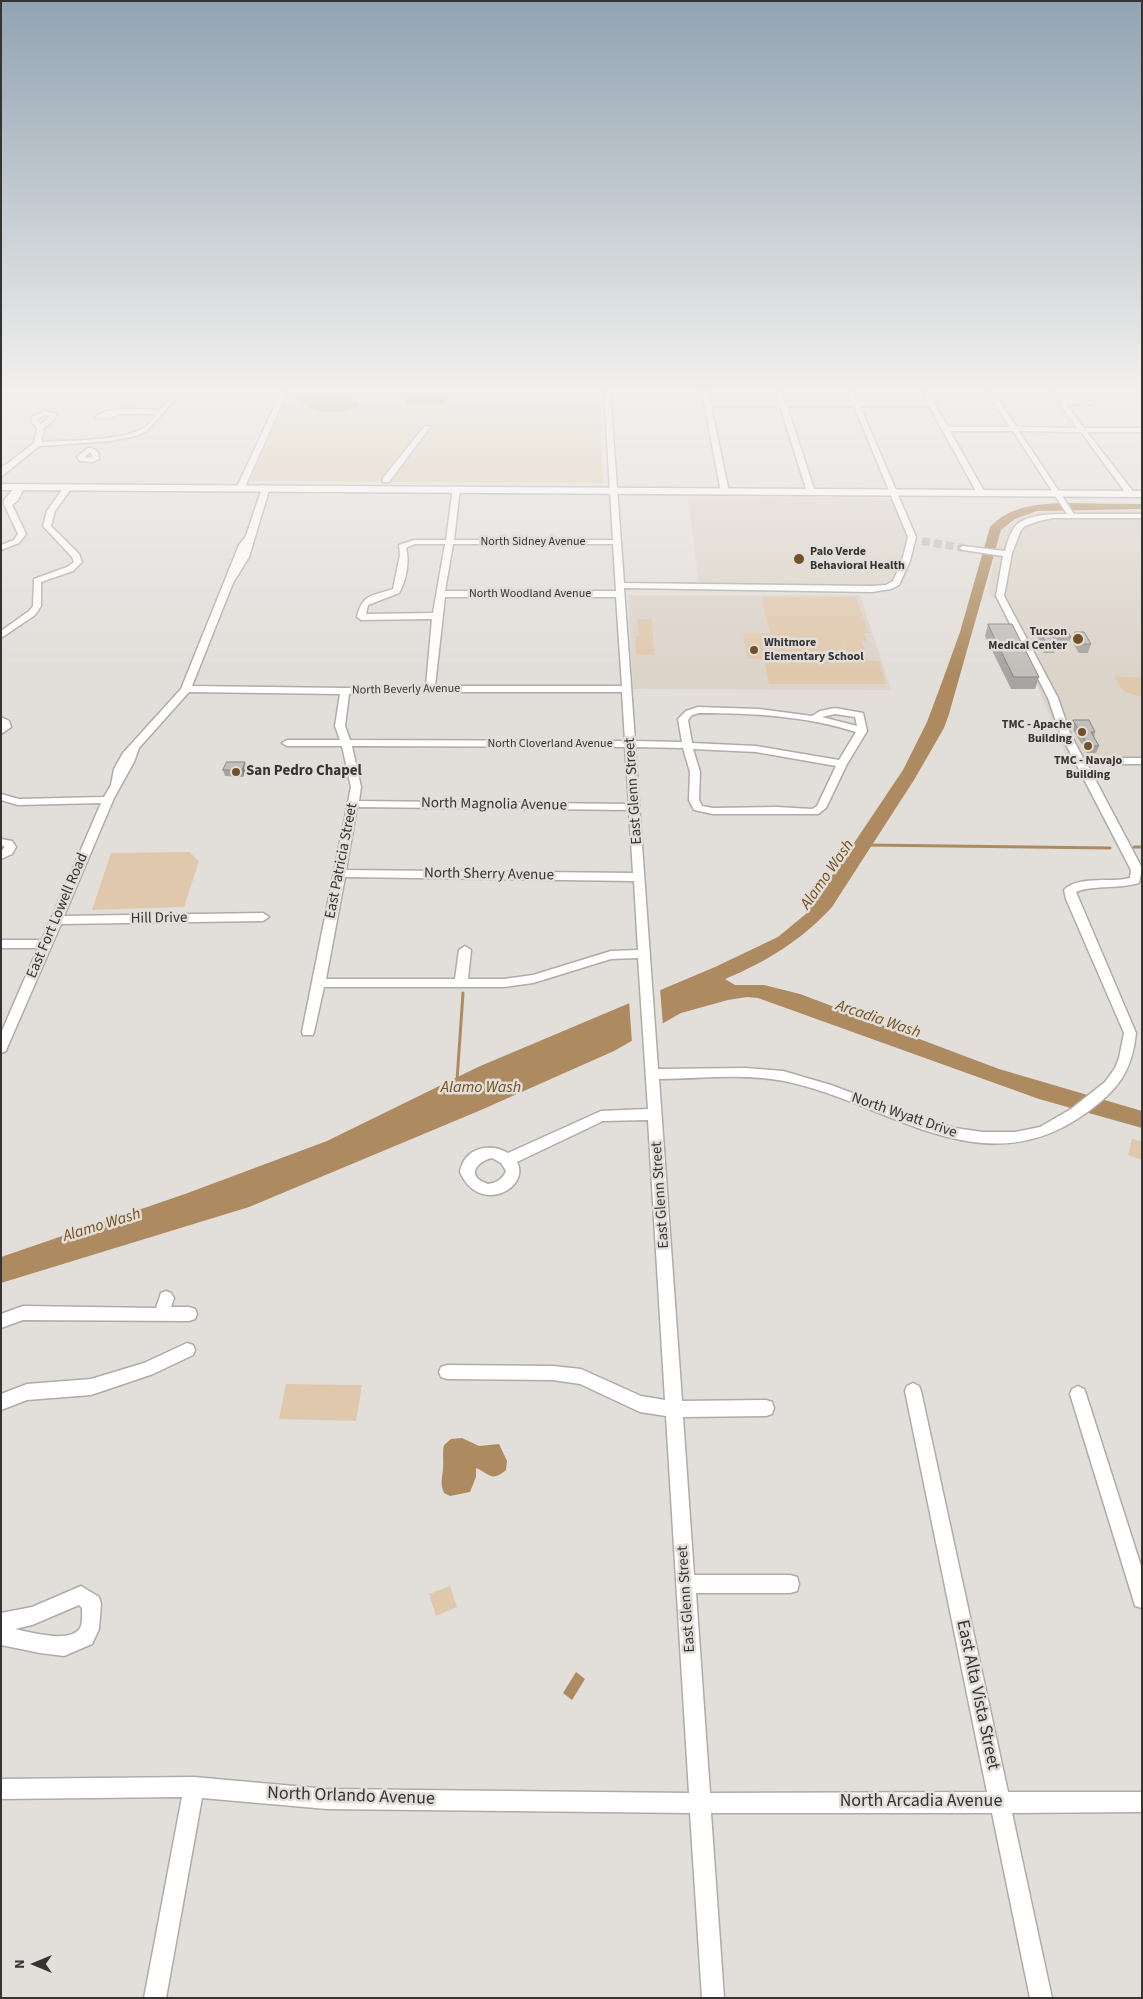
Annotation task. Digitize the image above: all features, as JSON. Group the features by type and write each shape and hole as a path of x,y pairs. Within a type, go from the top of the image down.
{"main road":[{"path":"1,486 1142,494"}],"street":[{"name":"East Glenn Street","path":"613,485 651,1036 713,1998"},
{"path":"725,485 726,492"},
{"path":"809,485 811,492"},
{"path":"891,485 912,537 922,542"},
{"path":"977,485 981,493"},
{"path":"1052,485 1068,510 1142,516"},
{"path":"1124,485 1131,494"},
{"path":"1,548 12,545 20,539 22,534 8,504 8,500 21,486"},
{"path":"1,635 32,612 37,606 36,581 63,572 75,566 78,562 76,556 47,526 48,518 62,509 73,486"},
{"name":"East Fort Lowell Road","path":"1,1048 115,784 129,762 134,747 179,699 186,688 243,545 250,536 266,487"},
{"path":"260,504 273,493 303,487"},
{"path":"430,689 437,616 450,541 456,490"},
{"name":"North Wyatt Drive","path":"653,1074 766,1074 799,1079 941,1131 973,1138 1030,1136 1051,1128 1103,1095 1122,1069 1128,1051 1130,1033 1072,899 1070,890 1077,886 1123,885 1135,880 1138,860 1080,761 1065,732 1053,698 1000,596 1004,554 1022,524 1068,510"},
{"name":"North Woodland Avenue","path":"440,594 620,590 872,589 888,587 896,582 912,545 912,537"},
{"name":"North Sidney Avenue","path":"437,616 361,617 364,604 396,591 404,555 402,547 414,542 450,541 616,542"},
{"path":"963,548 1004,554"},
{"name":"North Beverly Avenue","path":"186,688 345,691 627,689"},
{"name":"East Patricia Street","path":"308,1032 356,787 340,726 345,691"},
{"path":"813,720 818,714 848,711 860,715 862,731 842,764 821,808 814,812 713,811 698,808 694,800 695,772 687,745 683,720 689,713 698,710 716,710 813,720 849,726 862,731"},
{"path":"1,720 6,723 6,727 1,731"},
{"name":"North Cloverland Avenue","path":"287,743 687,745 756,749 842,764"},
{"path":"1080,761 1142,760"},
{"path":"1,797 18,802 108,800"},
{"name":"North Magnolia Avenue","path":"354,804 635,807"},
{"path":"1,842 8,843 11,847 8,852 1,856"},
{"name":"North Sherry Avenue","path":"339,873 639,877"},
{"name":"Hill Drive","path":"56,920 262,917"},
{"path":"1,944 46,944"},
{"path":"461,983 465,950"},
{"path":"319,983 504,984 534,979 611,955 645,954"},
{"path":"509,1159 601,1116 656,1114"},
{"path":"162,1314 166,1298"},
{"path":"1,1321 23,1313 189,1314"},
{"path":"1,1402 28,1392 91,1387 147,1369 187,1350"},
{"path":"447,1372 553,1373 581,1377 640,1404 675,1409 766,1408"},
{"name":"East Alta Vista Street","path":"913,1391 1041,1998"},
{"path":"1078,1394 1142,1599"},
{"path":"686,1584 790,1584"},
{"path":"156,1998 194,1787"},
{"name":"North Orlando Avenue","path":"1,1789 194,1787 327,1799 701,1803"},
{"name":"North Arcadia Avenue","path":"701,1803 1142,1802"}],"shaded area":[{"name":"Palo Verde Behavioral Health","path":"688,497 892,498 909,538 893,581 885,585 851,587 699,585"},
{"name":"Tucson Medical Center","path":"1047,510 1142,510 1142,764 1070,764 1034,678 996,600 987,592 1001,530 1021,516"},
{"name":"Whitmore Elementary School","path":"628,595 860,595 891,690 633,689"},
{"path":"761,597 856,597 869,633 864,633 867,641 862,641 866,655 847,655 840,633 846,656 866,656 868,661 879,661 886,684 769,684 764,659 748,659 743,633 770,633"},
{"path":"637,619 652,619 654,655 636,655 635,636 639,636"},
{"path":"1114,676 1142,678 1142,697 1123,691"},
{"path":"189,852 199,861 184,907 92,910 111,853"},
{"path":"1132,1139 1142,1142 1142,1160 1128,1155"},
{"path":"286,1384 362,1385 356,1421 279,1419"},
{"path":"450,1586 457,1607 436,1616 429,1594"}],"water":[{"name":"Alamo Wash","path":"1064,503 1142,504 1142,509 1037,511 1015,519 1001,530 949,714 944,728 914,780 832,907 808,930 783,949 725,979 735,985 764,985 800,994 999,1069 1142,1111 1142,1128 1039,1099 758,998 747,997 728,1000 681,1013 614,1051 481,1110 249,1207 1,1283 1,1257 185,1194 327,1141 478,1067 715,967 778,937 807,913 903,770 927,722 960,632 990,527 1015,510 1034,505"},
{"path":"462,1438 479,1446 499,1444 507,1461 506,1470 497,1476 490,1476 476,1468 476,1477 470,1492 450,1496 444,1493 442,1484 444,1445 451,1439"},
{"path":"576,1672 585,1679 572,1700 563,1693"}],"pier":[{"path":"660,988 663,1026 632,1043 629,1001"}],"building":[{"path":"988,624 1012,624 1039,677 1014,677"},
{"path":"1053,629 1066,629 1071,637 1059,637"},
{"path":"1040,632 1051,632 1057,644 1047,644"},
{"path":"1075,632 1084,632 1091,644 1081,644"},
{"path":"1073,720 1089,720 1095,732 1091,732 1099,746 1089,746"},
{"path":"227,762 245,762 242,770 223,770"}],"waterway":[{"path":"868,845 1110,848"},
{"path":"1134,847 1142,847"},
{"path":"457,1080 463,993"}],"tunnel":[{"path":"922,541 963,548"}],"place":[{"name":"Palo Verde Behavioral Health","path":"799,559"},
{"name":"Tucson Medical Center","path":"1078,639"},
{"name":"Whitmore Elementary School","path":"754,650"},
{"name":"TMC - Apache Building","path":"1082,732"},
{"name":"TMC - Navajo Building","path":"1088,746"},
{"name":"San Pedro Chapel","path":"236,772"}],"water label":[{"name":"Arcadia Wash","path":"878,1020"}]}
